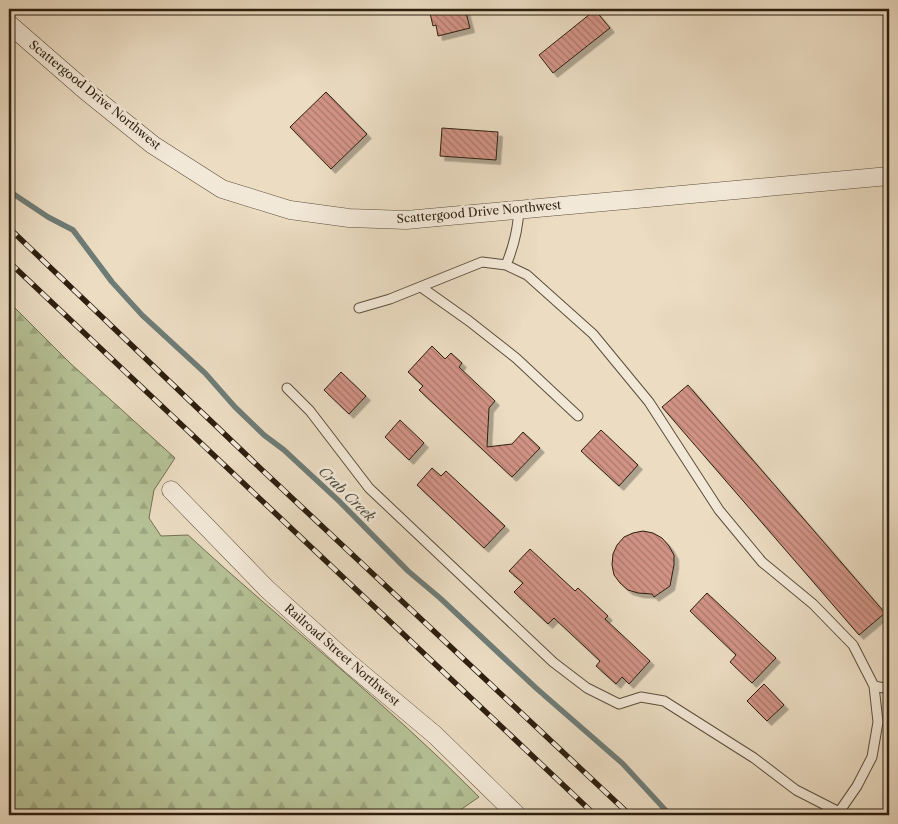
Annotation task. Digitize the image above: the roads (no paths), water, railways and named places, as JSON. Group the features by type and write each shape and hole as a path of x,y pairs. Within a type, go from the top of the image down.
{"street":[{"name":"Scattergood Drive Northwest","path":"9,24 86,91 153,145 222,188 290,210 349,218 406,220 889,176"},
{"name":"Railroad Street Northwest","path":"171,490 268,589 349,663 435,735 517,815"}],"lane":[{"path":"506,265 514,247 519,210"},
{"path":"287,388 310,412 369,488 553,662 587,688 619,704 641,697 664,701 754,758 796,790 842,814 872,757 878,722 874,686 853,645 813,604 762,562 719,510 649,402 593,334 527,276 506,265 482,262 390,299 359,308"},
{"path":"421,287 516,358 578,416"},
{"path":"874,686 889,688"}],"waterway":[{"name":"Crab Creek","path":"9,191 48,217 73,230 112,282 142,315 205,373 235,407 339,501 408,571 440,598 536,688 622,763 670,815"}],"railway":[{"path":"9,228 260,468 630,815"},
{"path":"9,262 595,815"}]}
